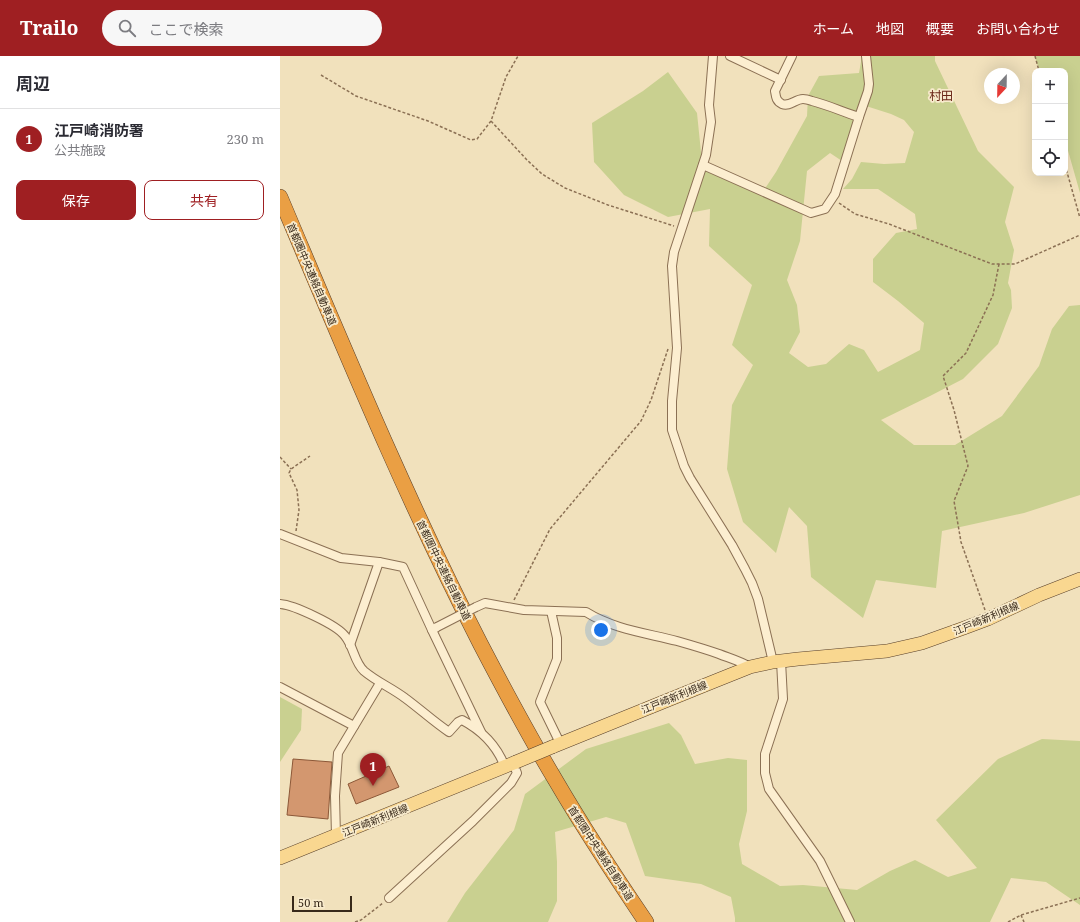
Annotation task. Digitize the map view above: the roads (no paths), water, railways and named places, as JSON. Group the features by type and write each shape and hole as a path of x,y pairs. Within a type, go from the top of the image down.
{"highway":[{"name":"首都圏中央連絡自動車道","path":"280,197 386,447 481,645 556,782 646,922"}],"main road":[{"name":"江戸崎新利根線","path":"280,858 750,667 777,661 887,651 934,639 988,619 1039,595 1080,579"}],"street":[{"path":"713,56 710,105 711,122 706,155 674,252 672,266 677,348 672,401 672,430 684,466 690,478 732,545 752,583 777,661 783,699 765,754 769,789 820,861 850,922"},
{"path":"730,56 781,80"},
{"path":"792,56 775,92 777,101 789,105 803,99 837,108 859,117"},
{"path":"703,165 812,213 825,209 835,194 868,91 869,84 866,56"},
{"path":"280,534 341,558 379,562 403,567 434,629 482,733"},
{"path":"350,645 379,562"},
{"path":"434,629 485,603 524,610 586,612 594,618 627,630 677,641 706,650 750,667"},
{"path":"280,604 285,604 309,614 336,629 345,636 360,667 380,683 404,697 449,732 458,722 462,720 477,729 499,754 512,764 517,773 511,783 473,822 389,898"},
{"path":"551,611 557,638 557,659 540,702 556,745"},
{"path":"336,836 335,796 338,753 380,683"},
{"path":"280,687 354,726"}],"place":[{"name":"江戸崎消防署","path":"373,786"}],"district":[{"name":"村田","path":"941,96"}]}
